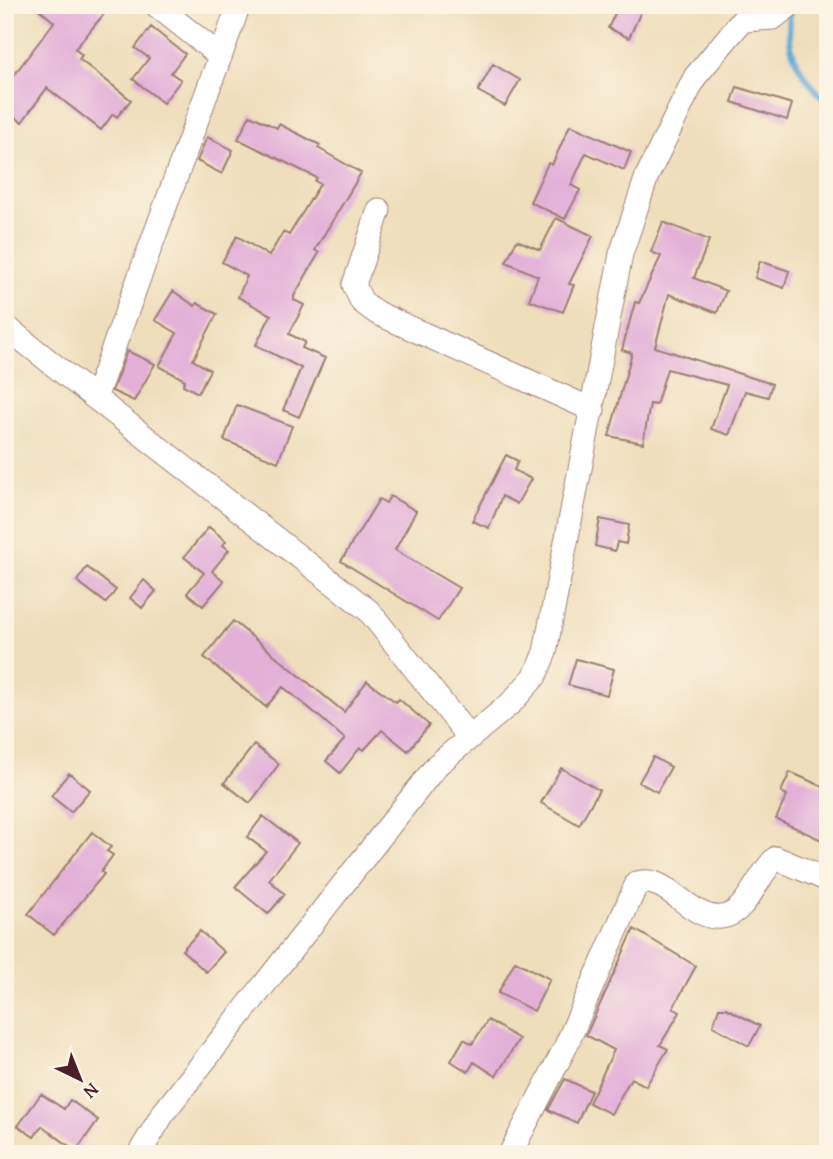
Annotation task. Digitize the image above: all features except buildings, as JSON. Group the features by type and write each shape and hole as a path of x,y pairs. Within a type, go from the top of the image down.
{"street":[{"path":"156,5 220,56"},
{"path":"95,398 239,5"},
{"path":"139,1154 164,1112 437,765 510,703 535,676 545,652 593,410 607,313 621,254 647,176 695,77 766,12"},
{"path":"379,210 354,285 362,302 377,313 593,410"},
{"path":"5,326 369,611 469,737"},
{"path":"510,1154 565,1048 636,883 654,883 700,913 719,918 729,916 738,909 776,858 828,880"}],"waterway":[{"path":"790,14 790,42 797,64 828,104"}]}
